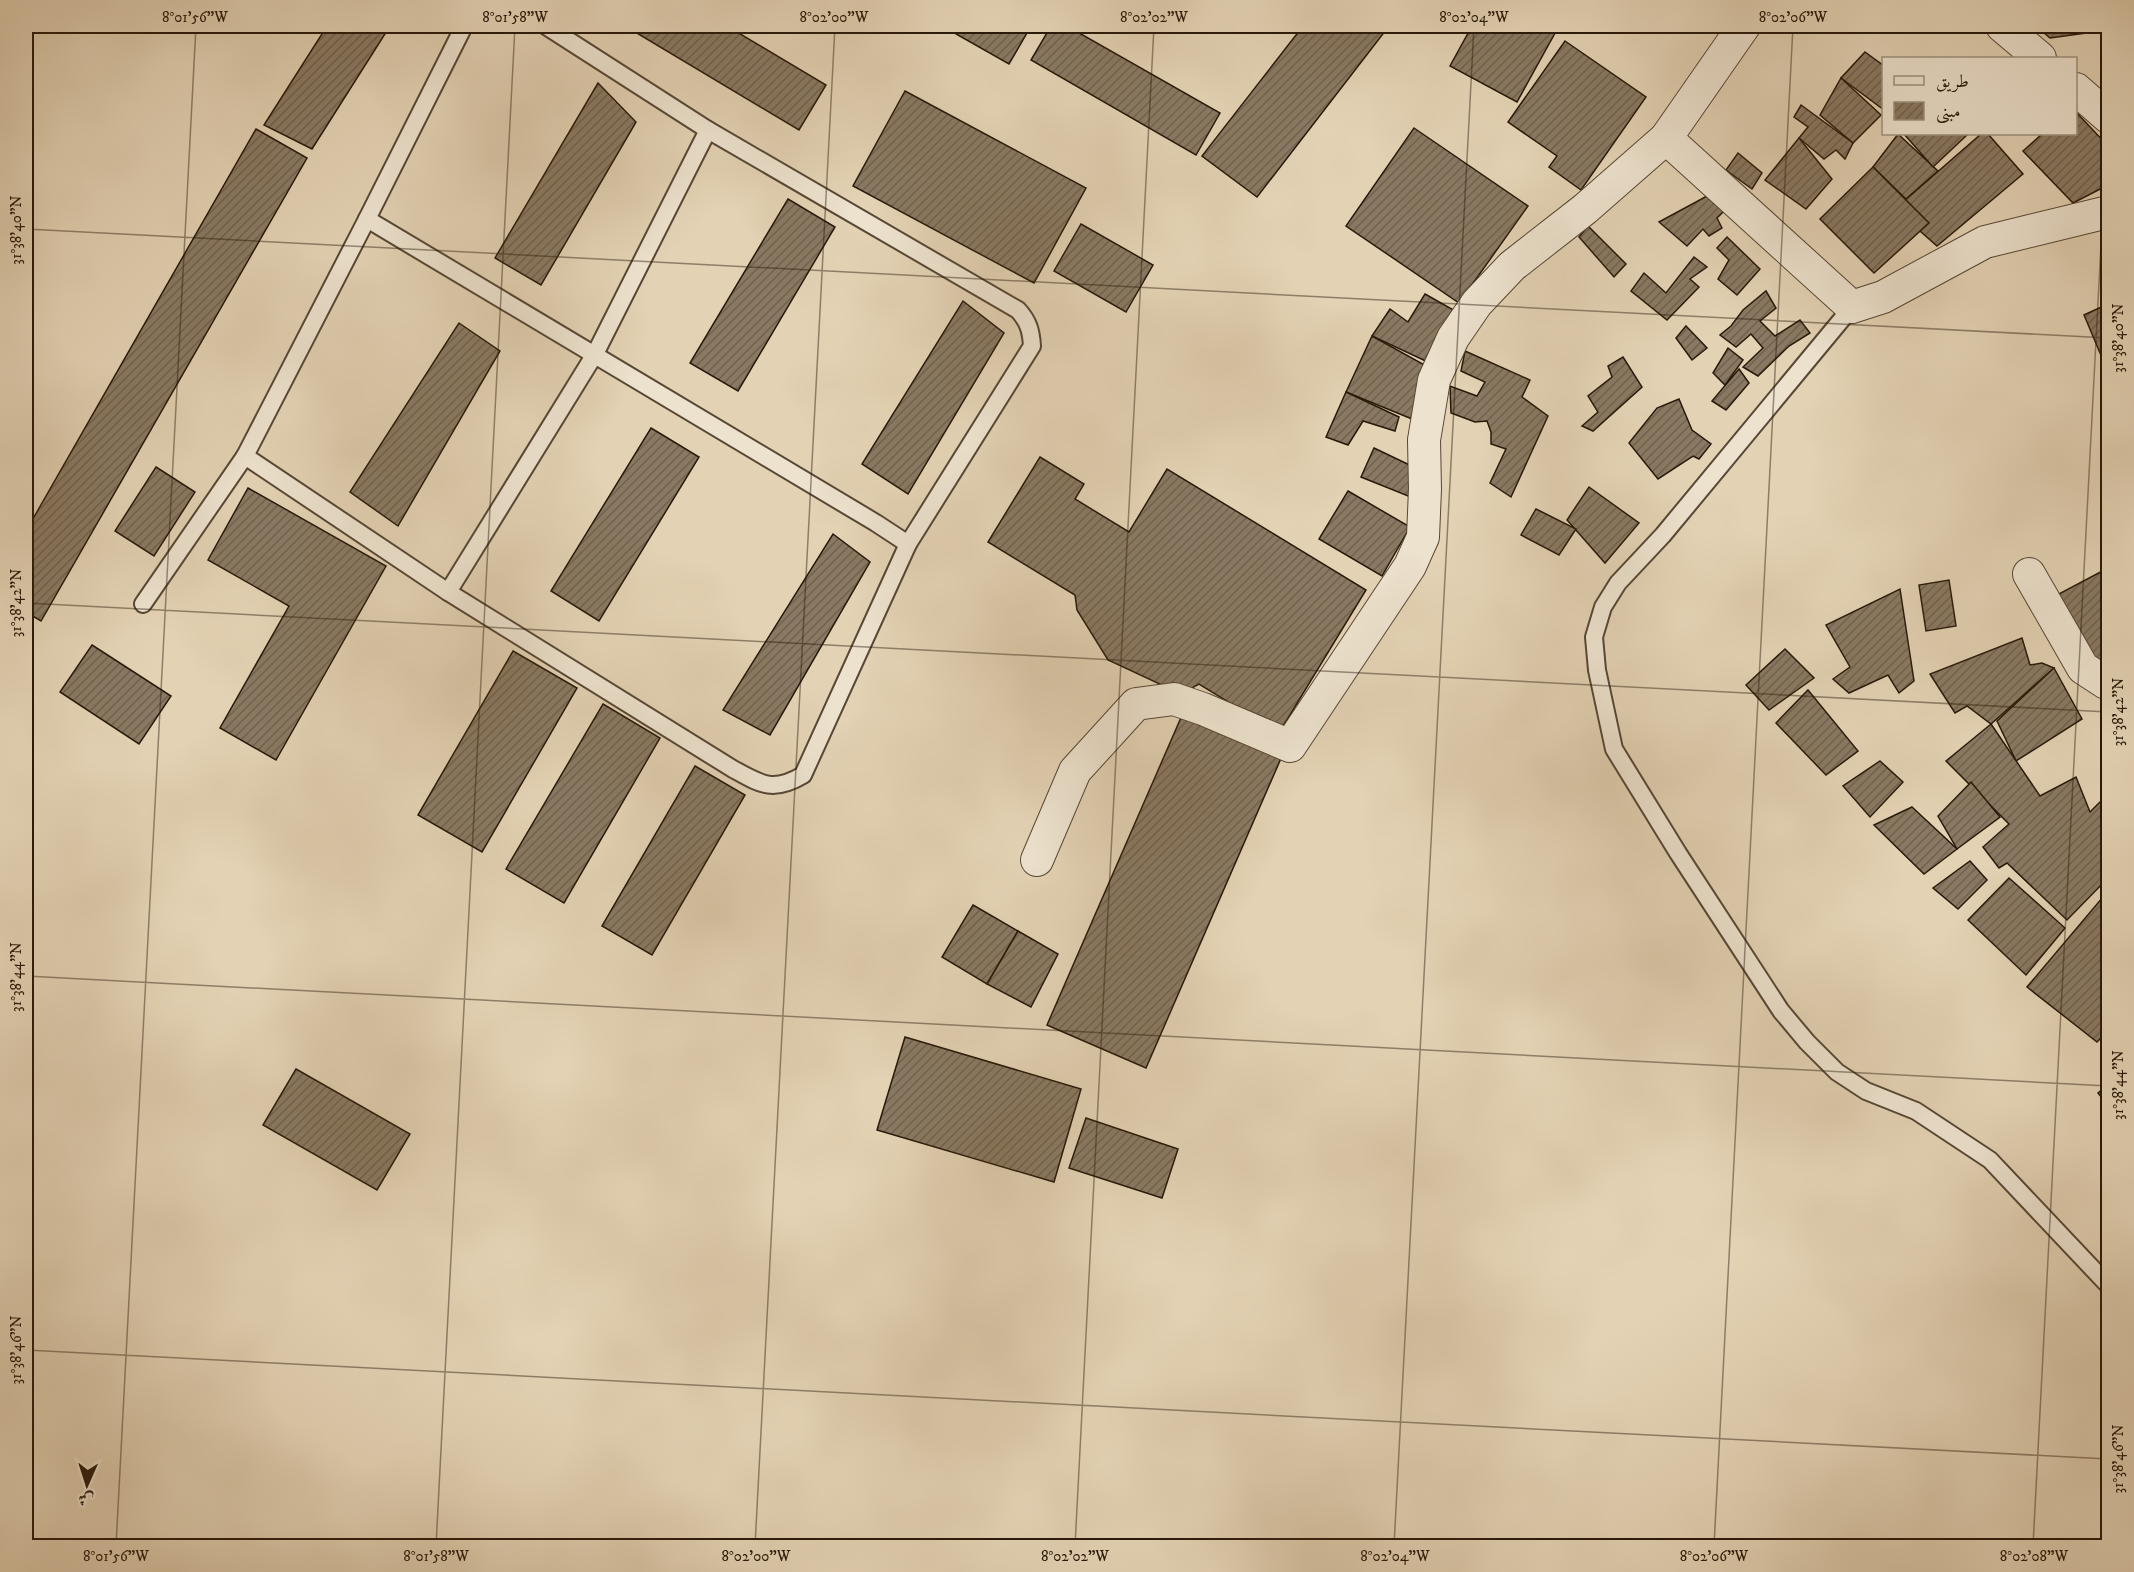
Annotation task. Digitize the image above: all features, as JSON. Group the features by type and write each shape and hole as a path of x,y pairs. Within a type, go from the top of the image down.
{"street":[{"path":"1036,860 1075,771 1136,704 1174,699 1290,746 1410,566 1423,537 1424,440 1434,380 1453,338 1477,303 1512,266 1585,209 1666,138 1744,26"},
{"path":"2002,26 2039,57"},
{"path":"2077,90 2109,117"},
{"path":"1666,138 1852,307 1883,297 1985,242 2109,212"},
{"path":"2029,574 2083,668 2108,687"}],"lane":[{"path":"144,604 245,456 464,26"},
{"path":"245,456 448,592 733,769 761,785 788,784 803,775 908,544 1032,346 1031,330 1018,310 708,130 546,26"},
{"path":"448,592 595,354 708,130"},
{"path":"367,219 908,544"},
{"path":"1852,307 1663,535 1618,583 1602,607 1594,637 1598,670 1614,749 1678,853 1781,1011 1807,1042 1837,1072 1866,1091 1916,1111 1990,1160 2109,1285"}],"building":[{"path":"327,26 390,26 312,149 264,125"},
{"path":"625,26 727,26 826,85 799,130"},
{"path":"942,26 1031,26 1009,64"},
{"path":"1051,26 1067,26 1220,113 1196,155 1031,60"},
{"path":"1303,26 1389,26 1257,197 1202,156"},
{"path":"1472,26 1540,26 1555,33 1517,102 1450,66"},
{"path":"2036,26 2108,26 2108,30 2050,38"},
{"path":"1565,41 1646,97 1581,190 1549,167 1557,156 1508,122"},
{"path":"1865,52 1882,65 1882,109 1841,78"},
{"path":"1841,78 1881,115 1853,143 1820,115"},
{"path":"598,83 636,122 541,285 495,258"},
{"path":"905,91 1086,188 1034,283 853,186"},
{"path":"1801,105 1853,143 1845,159 1836,150 1824,159 1799,138 1808,127 1794,117"},
{"path":"2077,113 2108,146 2108,185 2073,203 2023,151 2041,135 2077,135"},
{"path":"1414,128 1528,206 1459,303 1346,226"},
{"path":"256,129 307,158 41,621 26,612 26,531"},
{"path":"1899,135 1938,171 1906,199 1873,167"},
{"path":"1905,135 1967,135 1933,167"},
{"path":"1980,135 1989,135 2023,174 1937,246 1895,209"},
{"path":"1799,138 1832,179 1806,209 1765,180"},
{"path":"1738,153 1762,173 1752,189 1726,170"},
{"path":"1873,167 1929,223 1874,273 1820,219"},
{"path":"1709,195 1725,210 1717,218 1722,228 1709,236 1703,229 1687,246 1659,222"},
{"path":"788,199 835,227 738,391 690,363"},
{"path":"1081,224 1153,265 1126,312 1054,271"},
{"path":"1588,226 1626,264 1614,277 1579,237"},
{"path":"1727,237 1760,269 1737,295 1718,279 1729,260 1717,248"},
{"path":"1694,257 1707,267 1690,279 1699,287 1667,320 1631,291 1644,273 1666,293"},
{"path":"1766,291 1776,308 1760,321 1775,336 1800,320 1810,333 1789,346 1758,376 1743,367 1763,348 1751,334 1736,347 1720,335 1731,326 1743,310"},
{"path":"1425,294 1457,312 1432,364 1372,336 1390,309 1408,322"},
{"path":"963,301 1004,333 908,494 862,464"},
{"path":"2108,304 2108,372 2084,315"},
{"path":"459,323 500,351 398,526 350,492"},
{"path":"1686,326 1707,348 1692,360 1676,338"},
{"path":"1372,336 1430,368 1412,419 1346,392"},
{"path":"1728,348 1743,360 1725,385 1713,373"},
{"path":"1465,351 1530,380 1522,397 1548,416 1511,497 1490,483 1506,449 1491,444 1491,432 1487,421 1475,422 1451,413 1450,386 1477,396 1485,382 1461,371"},
{"path":"1623,357 1642,387 1593,431 1582,426 1598,412 1588,396 1612,377 1608,366"},
{"path":"1739,369 1749,383 1726,410 1712,401"},
{"path":"1346,392 1399,417 1395,431 1363,421 1348,445 1326,437"},
{"path":"1679,399 1692,430 1711,444 1699,459 1693,456 1658,479 1629,443 1657,408"},
{"path":"651,428 699,457 599,621 551,591"},
{"path":"1374,448 1418,469 1418,500 1361,477"},
{"path":"1040,457 1084,484 1075,499 1129,532 1167,469 1366,590 1279,733 1199,684 1181,694 1108,660 1077,610 1075,595 988,542"},
{"path":"156,467 195,492 154,556 115,531"},
{"path":"1589,487 1639,523 1605,563 1567,520"},
{"path":"248,488 386,566 276,760 220,728 289,606 208,560"},
{"path":"1348,491 1410,527 1382,576 1319,539"},
{"path":"1536,509 1576,529 1559,555 1521,535"},
{"path":"833,534 870,562 770,735 723,710"},
{"path":"2108,568 2108,659 2092,664 2055,596"},
{"path":"1949,580 1956,626 1926,631 1919,585"},
{"path":"1900,589 1914,681 1899,693 1888,675 1849,693 1833,679 1850,667 1826,625"},
{"path":"2022,638 2030,665 2042,663 2054,668 1991,724 1967,706 1955,713 1930,674"},
{"path":"92,645 171,696 139,744 60,692"},
{"path":"1785,649 1814,678 1769,710 1746,685"},
{"path":"513,651 577,688 482,852 418,815"},
{"path":"2054,668 2082,719 2016,761 1997,721"},
{"path":"1808,690 1858,751 1826,775 1776,723"},
{"path":"603,704 660,738 564,903 506,869"},
{"path":"1183,713 1282,756 1146,1068 1047,1025"},
{"path":"1991,724 2040,796 2076,777 2090,812 2108,794 2108,878 2067,920 2007,863 1999,868 1983,847 2009,824 1946,761"},
{"path":"1880,761 1903,782 1870,817 1843,786"},
{"path":"695,766 745,795 652,955 602,926"},
{"path":"1971,782 2000,817 1957,849 1938,816"},
{"path":"1912,807 1957,849 1924,874 1874,825"},
{"path":"1970,861 1987,880 1958,909 1933,888"},
{"path":"2009,878 2065,928 2026,975 1968,920"},
{"path":"2108,891 2108,1031 2097,1042 2027,987"},
{"path":"973,905 1018,931 987,984 942,957"},
{"path":"1018,931 1058,954 1031,1007 987,984"},
{"path":"905,1037 1081,1089 1054,1182 877,1130"},
{"path":"296,1069 410,1134 377,1190 263,1125"},
{"path":"2108,1084 2108,1105 2098,1093"},
{"path":"1086,1118 1178,1149 1162,1198 1069,1168"}]}
